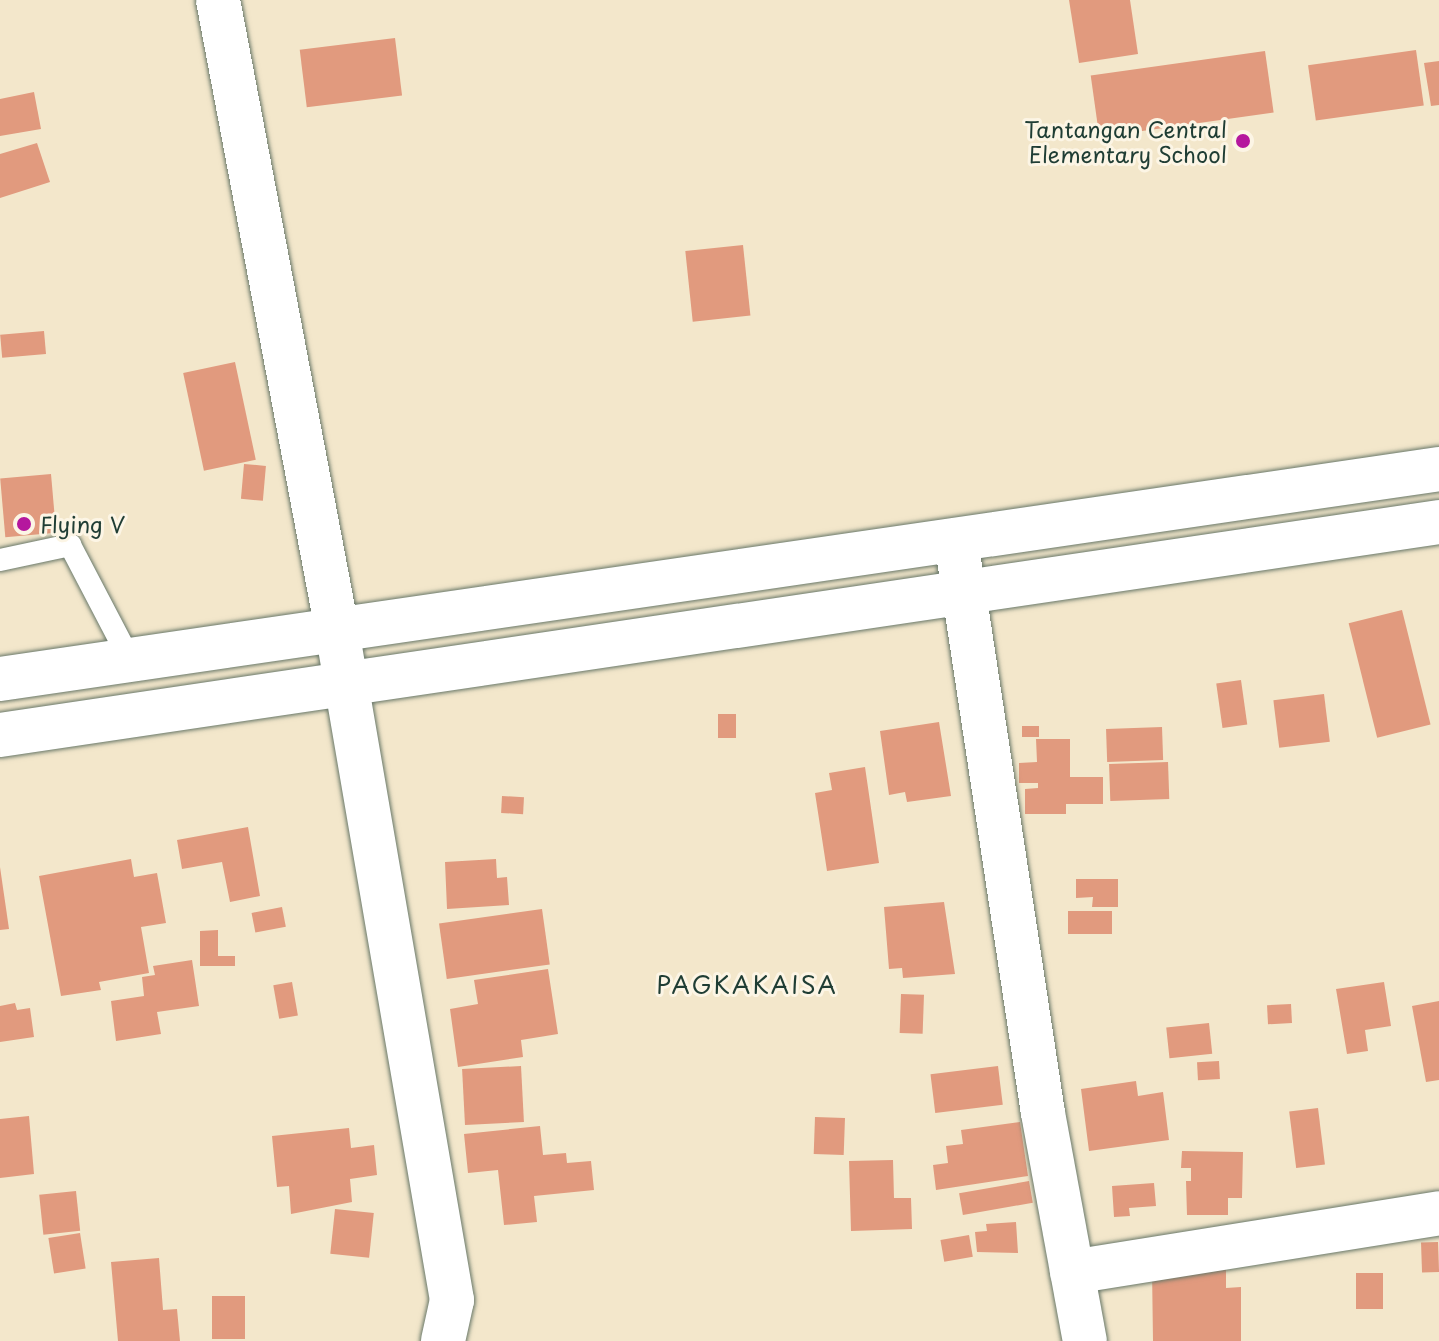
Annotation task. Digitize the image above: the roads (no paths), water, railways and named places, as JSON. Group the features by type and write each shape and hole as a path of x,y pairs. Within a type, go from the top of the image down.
{"main road":[{"path":"218,0 337,630 452,1300 443,1341"},
{"path":"0,679 129,658 599,595 1439,469"},
{"path":"0,735 346,683 723,632 964,590 1439,522"},
{"path":"956,540 1085,1341"},
{"path":"1072,1272 1439,1213"}],"lane":[{"path":"0,560 70,545 129,658"}],"place":[{"name":"Tantangan Central Elementary School","path":"1243,141"},
{"name":"Flying V","path":"24,524"}],"district":[{"name":"PAGKAKAISA","path":"747,985"}]}
